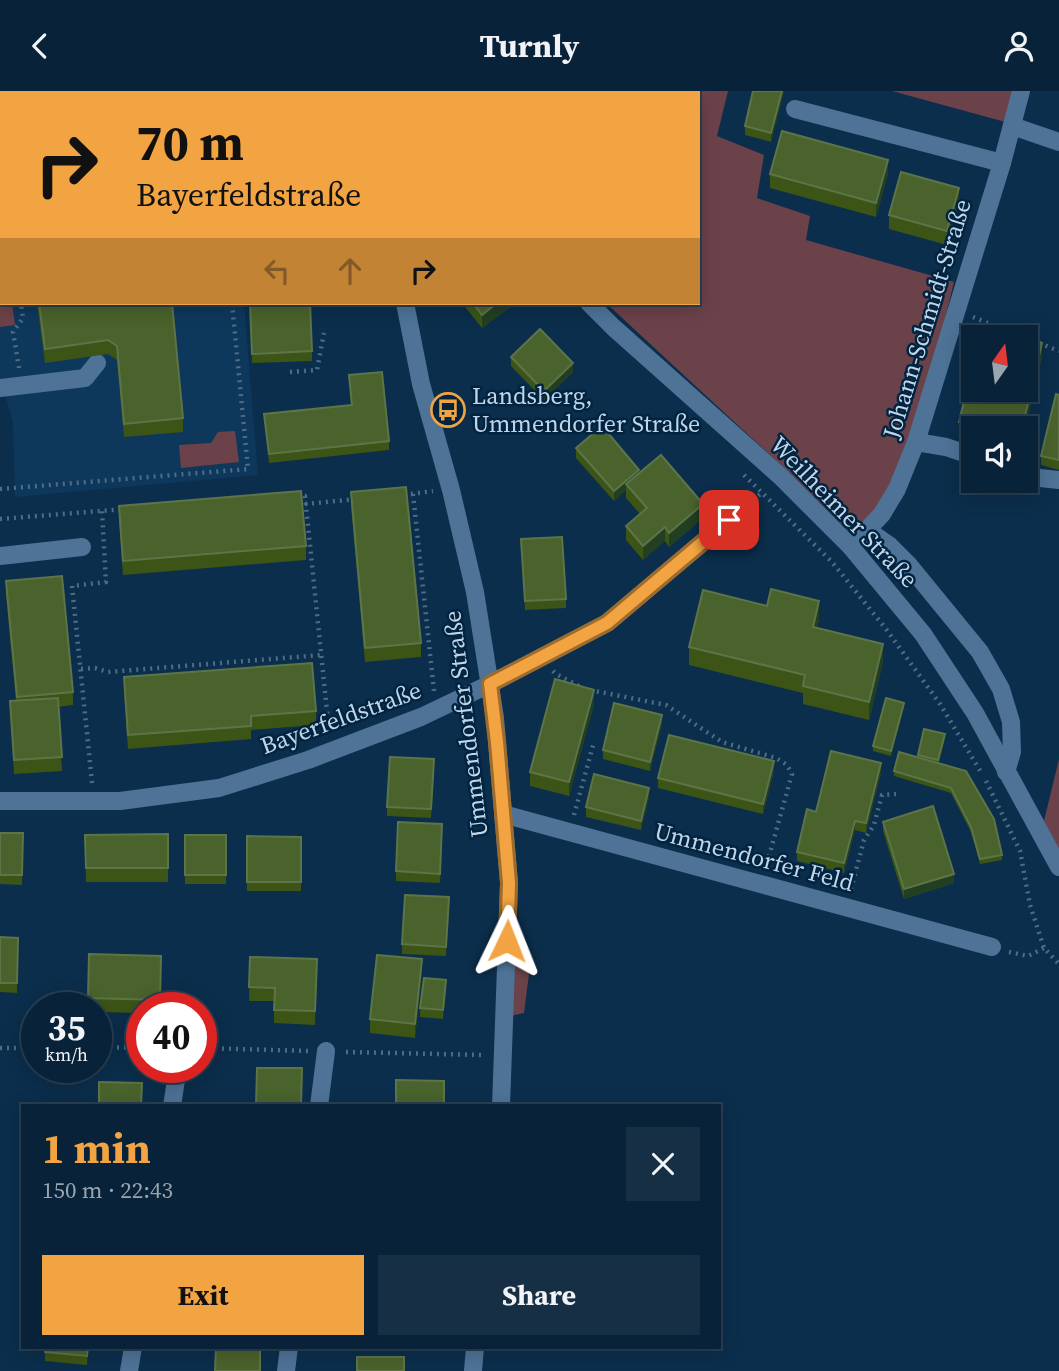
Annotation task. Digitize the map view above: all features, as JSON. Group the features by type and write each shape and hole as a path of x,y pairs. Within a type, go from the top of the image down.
{"street":[{"name":"Johann-Schmidt-Straße","path":"851,547 882,514 898,489 916,442 1002,163 1021,91"},
{"path":"796,109 1002,163"},
{"path":"1012,126 1059,142"},
{"name":"Ummendorfer Straße","path":"405,305 421,384 451,490 475,592 490,684 509,883 501,1104"},
{"name":"Weilheimer Straße","path":"591,305 770,468 851,547 923,634 975,713 1059,867"},
{"path":"0,388 85,378 97,363"},
{"path":"916,442 961,452"},
{"path":"1038,477 1059,480"},
{"name":"Bayerfeldstraße","path":"0,801 121,801 219,788 331,751 421,717 607,623 729,520"},
{"path":"867,530 890,546 908,564 980,652 1001,688 1011,722 1012,752 1006,772"},
{"path":"0,556 82,547"},
{"name":"Ummendorfer Feld","path":"503,814 992,947"},
{"path":"319,1104 326,1051"},
{"path":"172,1104 176,1083"},
{"path":"129,1371 133,1349"},
{"path":"286,1371 289,1349"},
{"path":"473,1371 475,1349"}],"path":[{"path":"21,305 23,318 13,332 22,386"},
{"path":"0,489 248,469 232,305"},
{"path":"956,310 993,325"},
{"path":"290,372 317,370 324,333"},
{"path":"1038,343 1059,351"},
{"path":"735,467 832,562 886,629 940,704 984,776 1020,851 1030,905 1044,948 1059,964"},
{"path":"399,495 451,490"},
{"path":"413,494 436,709"},
{"path":"291,498 305,496 331,751"},
{"path":"305,504 359,499"},
{"path":"0,519 129,509"},
{"path":"94,801 72,586 106,582 102,511"},
{"path":"80,669 95,668 108,672 321,655"},
{"path":"541,657 556,674 584,689 666,705 722,742 776,758 787,765 792,773 761,885"},
{"path":"569,832 594,742"},
{"path":"846,907 864,840 874,824 882,795 896,794"},
{"path":"992,947 1028,956 1044,948"},
{"path":"0,1048 21,1048"}],"shaded area":[{"path":"700,91 728,91 717,136 764,155 757,198 810,216 806,240 954,282 907,472 856,539 784,468 608,305 700,305"},
{"path":"892,91 1016,91 1009,123"},
{"path":"0,305 244,305 258,475 15,497 13,422 0,378"},
{"path":"0,305 12,305 15,325 0,327"},
{"path":"235,431 239,462 181,468 179,445 211,443 218,432"},
{"path":"1059,759 1059,849 1044,821"},
{"path":"512,954 525,961 529,974 524,1013 510,1016"}],"building":[{"path":"753,91 782,91 771,133 745,126"},
{"path":"782,131 888,160 876,203 770,174"},
{"path":"901,172 959,188 947,231 889,215"},
{"path":"39,305 172,305 183,418 124,424 117,346 108,340 45,349"},
{"path":"250,305 310,305 312,351 252,354"},
{"path":"474,305 494,305 482,315"},
{"path":"540,329 573,363 544,391 511,357"},
{"path":"1038,342 1042,343 1038,360"},
{"path":"382,372 389,441 269,454 264,414 352,405 349,375"},
{"path":"1056,394 1059,395 1059,460 1041,456"},
{"path":"964,403 1028,403 1025,416 961,416 959,422"},
{"path":"602,426 639,470 614,491 576,448"},
{"path":"661,455 703,504 669,533 665,527 643,546 626,526 647,508 626,484"},
{"path":"406,487 421,643 365,648 351,492"},
{"path":"301,491 306,546 123,561 119,506"},
{"path":"562,537 566,599 525,601 521,539"},
{"path":"62,576 73,692 17,697 6,581"},
{"path":"771,589 819,601 813,627 883,644 869,702 803,686 805,675 689,647 703,590 767,606"},
{"path":"312,663 316,711 251,716 251,726 128,735 124,677"},
{"path":"555,679 594,690 569,782 530,772"},
{"path":"58,698 62,757 14,760 10,701"},
{"path":"886,698 904,703 891,751 873,746"},
{"path":"614,703 662,715 650,762 603,750"},
{"path":"924,729 945,734 938,760 918,755"},
{"path":"669,735 774,761 763,804 658,778"},
{"path":"831,751 881,763 866,823 855,821 844,863 797,852 807,809 816,812"},
{"path":"899,752 966,771 994,819 1002,855 980,859 971,827 951,788 894,771"},
{"path":"390,757 434,759 431,809 387,807"},
{"path":"594,774 649,788 641,821 586,807"},
{"path":"933,806 954,874 904,889 883,822"},
{"path":"398,822 442,824 440,874 396,871"},
{"path":"0,833 23,833 22,875 0,875"},
{"path":"168,834 168,868 86,868 85,835"},
{"path":"185,835 226,835 226,875 185,875"},
{"path":"247,836 301,837 301,882 247,882"},
{"path":"405,895 449,897 446,947 402,944"},
{"path":"0,937 18,938 17,983 0,983"},
{"path":"89,954 161,956 160,992 126,992 126,999 112,999 112,992 88,992"},
{"path":"377,955 422,959 415,1024 370,1019"},
{"path":"250,957 317,959 315,1011 274,1010 275,988 249,987"},
{"path":"424,978 446,980 443,1010 420,1008"},
{"path":"257,1068 302,1068 301,1104 256,1104"},
{"path":"396,1080 444,1081 444,1104 396,1104"},
{"path":"99,1083 142,1083 141,1104 99,1104"},
{"path":"45,1349 88,1349 87,1356 45,1352"},
{"path":"216,1349 260,1349 260,1371 215,1371"},
{"path":"357,1357 404,1357 404,1371 357,1371"}],"place":[{"name":"Landsberg, Ummendorfer Straße","path":"448,410"}],"route":[{"path":"507,941 509,883 490,684 607,623 729,520"}]}
